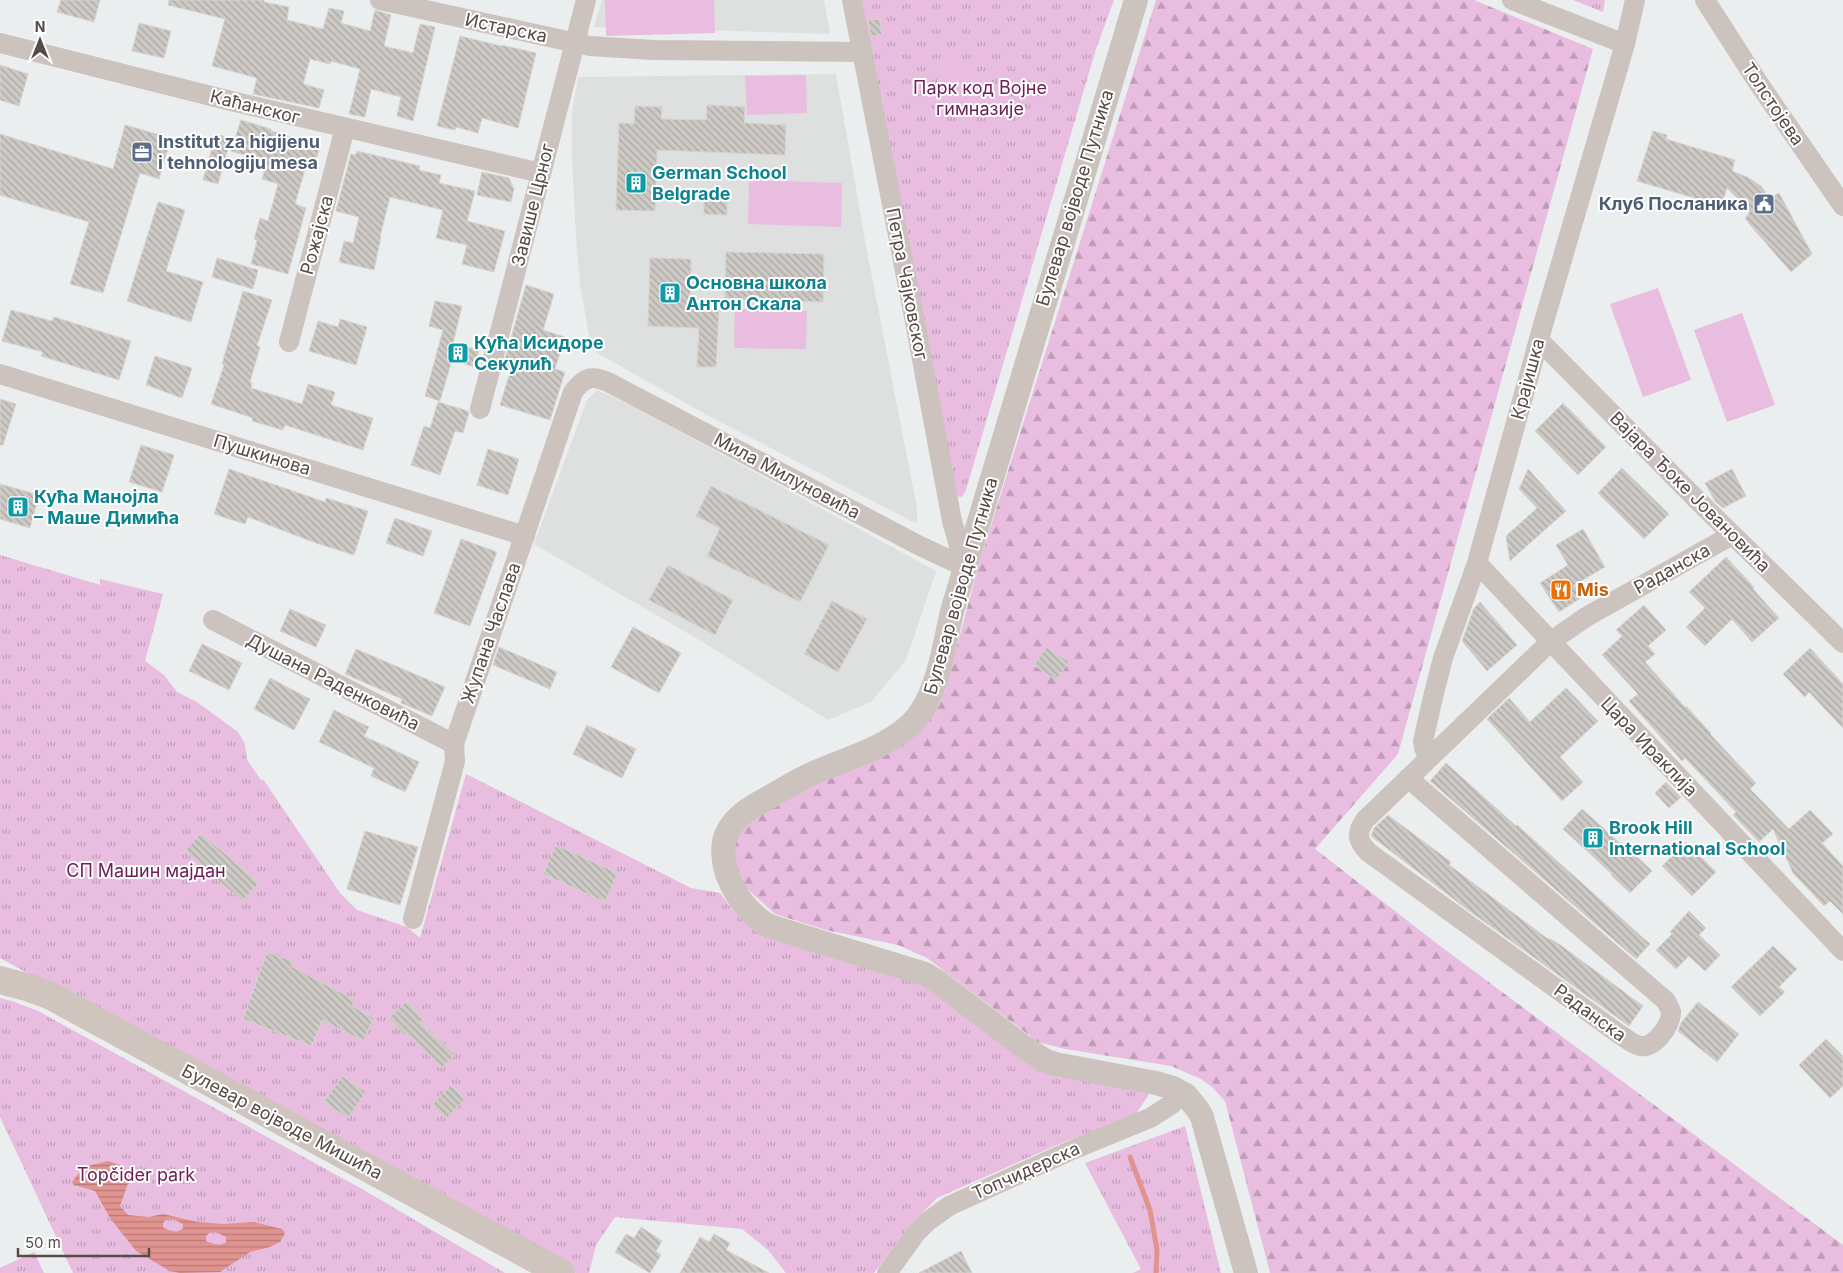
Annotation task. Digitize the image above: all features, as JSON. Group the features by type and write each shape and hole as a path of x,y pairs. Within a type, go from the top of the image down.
{"main road":[{"name":"Булевар војводе Мишића","path":"0,980 48,995 561,1273"}],"street":[{"name":"Истарска","path":"380,0 590,46 653,50 861,52"},
{"name":"Завише Црног","path":"480,409 586,0"},
{"name":"Петра Чајковског","path":"852,0 952,521 965,567"},
{"name":"Булевар војводе Путника","path":"1136,0 965,567 933,690 922,711 910,725 894,737 804,777 750,807 739,816 726,835 723,845 725,864 730,882 746,908 769,926 929,976 1021,1045 1051,1063 1156,1083 1180,1091 1192,1102 1202,1117 1246,1273"},
{"path":"1512,0 1625,44"},
{"name":"Крајишка","path":"1428,757 1423,741 1434,693 1477,563 1539,340 1625,44 1635,0"},
{"name":"Толстојева","path":"1706,0 1757,81 1843,206"},
{"name":"Каћанског","path":"0,43 345,128 541,173"},
{"name":"Рожајска","path":"289,342 345,128"},
{"name":"Вајара Ђоке Јовановића","path":"1539,340 1732,535 1843,643"},
{"name":"Пушкинова","path":"0,374 524,536"},
{"name":"Жупана Часлава","path":"414,919 455,761 454,744 573,392 579,384 589,378 599,378 610,382"},
{"name":"Мила Милуновића","path":"610,382 920,546 965,567"},
{"name":"Раданска","path":"1408,778 1666,1001 1670,1012 1669,1023 1655,1041 1641,1046 1619,1034 1368,852 1360,844 1359,828 1428,757 1550,642 1586,617 1732,535"},
{"name":"Цара Ираклија","path":"1477,563 1843,952"},
{"name":"Душана Раденковића","path":"213,620 454,744"},
{"name":"Топчидерска","path":"888,1273 916,1233 926,1222 942,1211 1042,1163 1150,1118 1172,1104 1180,1091"}],"shaded area":[{"path":"602,0 824,0 830,34 594,27"},
{"path":"836,74 866,246 917,508 917,524 709,416 597,353 590,340 580,284 572,156 572,112 578,77"},
{"path":"597,390 635,407 936,571 906,660 871,702 828,720 706,644 534,544 587,400"},
{"path":"108,1161 123,1166 131,1175 120,1206 128,1215 149,1217 163,1214 198,1222 224,1224 254,1222 282,1229 285,1233 280,1242 270,1247 250,1252 220,1272 180,1273 170,1271 136,1251 110,1218 95,1191 74,1185 72,1182 79,1173 86,1172 88,1166","holes":["173,1219 183,1224 181,1230 173,1231 163,1227 163,1223 166,1220","216,1232 226,1237 224,1244 219,1245 206,1241 206,1236 209,1233"]}],"green space":[{"path":"605,0 714,0 715,33 606,36"},
{"name":"Парк код Војне гимназије","path":"862,0 1114,0 1096,49 966,490 962,497 955,496"},
{"path":"1156,0 1474,0 1593,49 1398,754 1315,849 1440,946 1843,1245 1843,1273 1270,1273 1225,1101 1212,1087 1201,1079 1171,1066 1065,1049 1038,1042 927,958 898,945 826,930 775,914 745,887 736,870 732,853 735,838 744,822 926,720 939,706 947,684 978,567"},
{"path":"1573,0 1605,0 1603,12"},
{"path":"971,61 978,107 942,112 935,66"},
{"path":"806,75 807,113 747,115 745,76"},
{"path":"749,180 842,183 841,227 748,224"},
{"path":"1658,288 1691,380 1643,397 1610,304"},
{"path":"735,309 807,311 806,349 734,348"},
{"path":"1742,313 1775,405 1727,422 1694,330"},
{"name":"СП Машин мајдан","path":"0,555 100,585 100,579 163,594 145,661 164,675 177,692 197,702 238,732 245,744 247,760 261,780 263,779 340,893 357,910 407,927 420,938 466,774 691,888 720,893 735,913 757,930 935,986 1019,1055 1150,1093 1135,1115 1066,1141 937,1198 910,1225 874,1273 786,1273 768,1250 742,1229 615,1217 596,1245 589,1273 576,1273 487,1222 461,1211 0,958"},
{"name":"Topčider park","path":"0,998 38,1011 362,1189 505,1273 73,1273 0,1117"},
{"path":"1185,1126 1221,1273 1133,1273 1141,1269 1085,1163"},
{"path":"34,1252 44,1273 0,1273 0,1268"}],"building":[{"path":"61,0 100,0 94,22 57,12"},
{"path":"169,0 264,0 264,2 289,7 287,20 323,29 329,8 344,11 341,23 370,31 375,10 391,15 384,46 413,53 420,24 435,27 413,121 397,116 401,97 371,89 365,117 349,114 360,69 331,61 330,64 310,59 303,84 324,90 319,108 253,94 257,78 212,66 225,19 168,5"},
{"path":"880,19 882,35 871,36 868,20"},
{"path":"139,23 171,31 164,58 132,51"},
{"path":"460,36 536,53 518,128 482,118 478,133 456,127 455,130 437,126"},
{"path":"0,65 28,74 19,106 0,100"},
{"name":"German School Belgrade","path":"707,105 745,107 744,123 786,125 785,155 657,150 655,211 616,210 619,123 634,124 635,106 662,107 661,119 706,120"},
{"path":"241,120 320,145 314,169 306,166 295,204 306,208 288,274 251,264 257,240 254,239 260,218 268,221 278,184 262,179 267,162 231,151"},
{"path":"125,125 171,138 159,179 140,173 103,293 70,284 89,222 0,195 0,134 113,169"},
{"name":"Клуб Посланика","path":"1653,131 1667,135 1666,139 1735,160 1732,171 1749,178 1761,186 1770,198 1779,193 1812,254 1791,272 1745,219 1750,211 1727,188 1721,206 1637,181"},
{"path":"216,134 231,138 218,184 203,180"},
{"path":"357,151 420,166 419,170 441,175 439,183 475,191 467,221 505,231 494,272 462,264 467,245 436,238 443,210 390,197 374,270 339,262 344,241 353,243 359,217 336,211 351,154 356,155"},
{"path":"482,172 509,178 514,189 511,202 477,195"},
{"path":"704,198 727,198 727,215 704,214"},
{"path":"158,202 185,210 166,271 203,282 191,322 127,301"},
{"path":"726,252 824,254 823,302 725,299"},
{"path":"217,258 258,270 253,289 212,277"},
{"name":"Основна школа Антон Скала","path":"650,258 691,259 690,308 719,308 716,367 697,367 699,328 648,326"},
{"path":"526,285 554,294 543,330 565,337 555,369 565,372 550,420 500,405 510,372 502,370"},
{"path":"243,291 272,300 257,346 260,347 250,382 252,383 251,388 302,404 308,384 335,392 331,405 373,418 363,450 285,425 283,430 252,421 253,418 211,404 224,365 222,364"},
{"path":"435,301 462,306 453,343 479,350 475,367 452,360 440,401 425,396 443,330 429,326"},
{"path":"11,310 52,321 54,317 131,341 119,380 41,356 43,352 2,341"},
{"path":"340,319 367,327 356,365 309,351 318,321 338,327"},
{"path":"155,356 192,368 182,398 146,385"},
{"path":"0,399 16,404 3,445 0,445"},
{"path":"438,402 468,411 469,413 463,433 455,431 440,475 411,465 424,426 430,428"},
{"path":"1563,403 1606,447 1578,475 1535,431"},
{"path":"141,445 174,455 162,492 129,482"},
{"path":"488,449 519,459 508,495 477,485"},
{"path":"1622,468 1669,514 1644,539 1598,493"},
{"path":"229,469 325,502 326,498 368,511 354,555 313,542 248,517 245,524 214,514"},
{"path":"1528,469 1566,511 1510,561 1506,536 1537,508 1519,489"},
{"path":"1732,469 1746,496 1723,508 1715,501 1705,483"},
{"name":"Кућа Манојла – Маше Димића","path":"0,484 39,495 30,528 0,519"},
{"path":"711,486 829,545 800,602 707,556 720,528 696,516"},
{"path":"395,518 432,531 423,556 386,543"},
{"path":"1583,529 1605,567 1574,585 1582,597 1559,612 1540,583 1568,565 1556,545"},
{"path":"461,539 497,552 470,626 434,613"},
{"path":"1726,557 1779,618 1752,642 1732,619 1705,646 1686,627 1705,608 1689,592"},
{"path":"668,565 733,600 715,635 649,600"},
{"path":"832,601 867,619 838,672 804,654"},
{"path":"1480,602 1517,645 1487,671 1462,641 1474,608"},
{"path":"1644,605 1666,630 1648,646 1655,654 1645,662 1756,783 1750,789 1789,829 1810,810 1833,834 1822,843 1843,866 1843,914 1830,901 1824,906 1793,873 1773,829 1759,842 1733,815 1736,812 1685,758 1682,761 1629,701 1638,694 1602,655 1622,636 1616,630"},
{"path":"290,609 326,625 316,647 280,631"},
{"path":"633,627 681,653 659,693 611,667"},
{"path":"202,644 242,663 229,690 189,671"},
{"path":"499,647 557,672 550,689 493,665"},
{"path":"1047,647 1069,662 1056,680 1034,665"},
{"path":"1810,648 1843,684 1843,728 1809,692 1805,697 1783,674"},
{"path":"356,649 445,687 432,716 401,703 402,699 345,674"},
{"path":"270,678 310,699 294,730 254,709"},
{"path":"1566,688 1598,721 1560,757 1583,782 1562,801 1487,719 1509,698 1530,722"},
{"path":"334,710 369,727 364,736 419,762 405,792 371,776 374,768 319,742"},
{"path":"587,725 636,749 622,778 573,754"},
{"path":"1446,763 1650,944 1636,959 1430,781"},
{"path":"1666,782 1681,797 1669,808 1655,793"},
{"path":"1582,809 1652,871 1630,893 1563,829"},
{"path":"1388,815 1451,862 1449,865 1548,939 1559,944 1643,1006 1629,1026 1468,910 1371,836 1374,828"},
{"path":"365,831 418,847 400,905 347,889"},
{"path":"201,833 259,883 242,901 185,851"},
{"path":"1686,842 1716,872 1692,896 1662,866"},
{"path":"556,845 618,873 605,902 543,874"},
{"path":"1689,911 1706,928 1699,935 1720,955 1705,971 1689,956 1676,969 1656,950 1672,934 1670,932"},
{"path":"1773,946 1797,969 1779,987 1785,992 1760,1016 1731,987"},
{"path":"267,952 293,961 291,966 355,1000 352,1006 374,1018 363,1041 322,1020 312,1046 243,1019"},
{"path":"407,1001 424,1019 420,1022 455,1055 442,1068 389,1018"},
{"path":"1698,1002 1739,1034 1717,1062 1678,1031 1681,1023"},
{"path":"1826,1039 1843,1056 1843,1086 1830,1098 1799,1065"},
{"path":"342,1076 366,1092 348,1118 324,1102"},
{"path":"451,1085 465,1099 446,1119 432,1105"},
{"path":"641,1227 662,1241 656,1251 661,1255 650,1273 615,1252 626,1234 634,1238"},
{"path":"714,1234 730,1243 726,1250 769,1273 680,1273 700,1237 709,1242"},
{"path":"961,1251 972,1273 919,1273"}],"waterway":[{"path":"1130,1157 1150,1210 1157,1250 1156,1273"}],"place":[{"name":"Institut za higijenu i tehnologiju mesa","path":"142,152"},
{"name":"German School Belgrade","path":"636,183"},
{"name":"Клуб Посланика","path":"1764,204"},
{"name":"Основна школа Антон Скала","path":"670,293"},
{"name":"Кућа Исидоре Секулић","path":"458,353"},
{"name":"Кућа Манојла – Маше Димића","path":"18,507"},
{"name":"Mis","path":"1561,590"},
{"name":"Brook Hill International School","path":"1593,838"}]}
